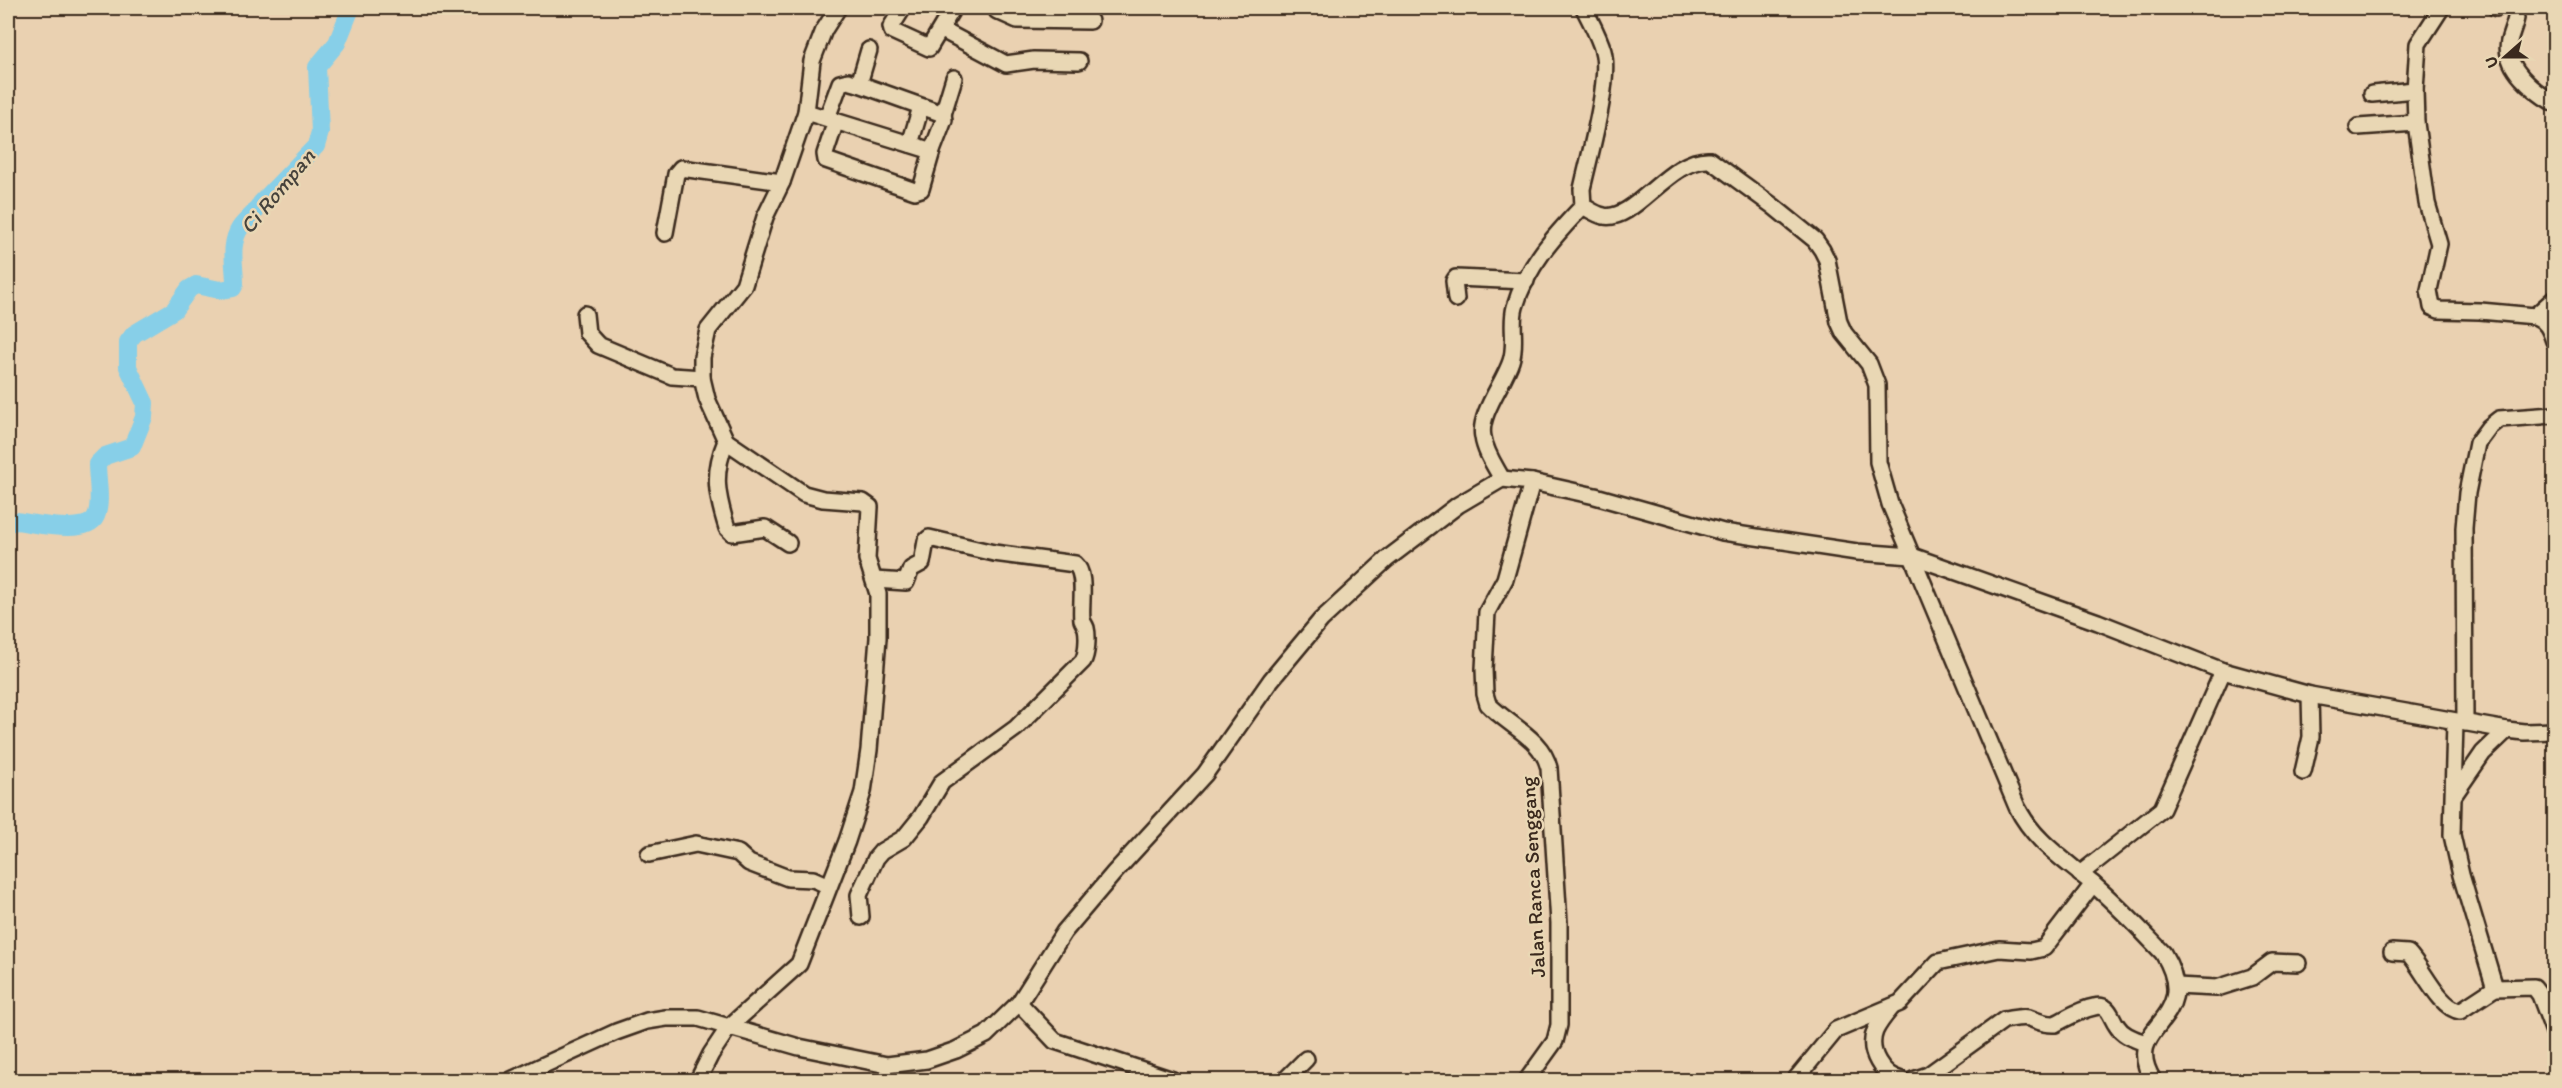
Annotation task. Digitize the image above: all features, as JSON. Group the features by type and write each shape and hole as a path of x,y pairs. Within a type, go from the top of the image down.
{"street":[{"path":"698,1080 711,1054 729,1027 755,1002 795,970 810,940 863,792 866,771 878,638 878,594 867,559 871,511 867,504 817,498 804,494 726,441 707,399 702,378 702,357 708,330 744,285 765,217 782,182 807,112 812,61 824,30 838,8"},
{"path":"903,8 891,27 894,34 929,48 942,30 953,8"},
{"path":"1502,478 1485,446 1482,425 1511,360 1515,342 1515,308 1526,280 1552,238 1583,206 1582,189 1602,91 1604,62 1602,50 1584,8"},
{"path":"996,9 1017,20 1090,21"},
{"path":"2440,10 2418,44 2415,90 2416,123 2427,203 2439,244 2429,290 2432,307 2439,310 2535,316 2542,319 2548,326 2554,341"},
{"path":"2516,18 2509,43 2515,67 2523,81 2532,90 2554,103"},
{"path":"942,30 1006,64 1034,60 1079,61"},
{"path":"859,84 869,50"},
{"path":"943,114 859,84 848,81 840,83 831,120 826,160 919,191 923,186 932,151 944,120 943,114 954,78"},
{"path":"2372,94 2415,90"},
{"path":"910,144 921,107"},
{"path":"807,112 932,151"},
{"path":"2358,127 2416,123"},
{"path":"1583,206 1605,217 1614,216 1628,210 1674,172 1699,161 1710,160 1815,240 1827,260 1839,322 1844,333 1874,373 1877,385 1878,462 1890,504 2025,823 2045,846 2092,884 2163,953 2172,968 2176,986 2173,1004 2145,1043 2143,1056 2153,1080"},
{"path":"665,233 676,174 681,168 782,182"},
{"path":"1456,299 1454,281 1456,278 1526,280"},
{"path":"2535,316 2554,299"},
{"path":"585,314 587,333 598,345 672,376 702,378"},
{"path":"2495,988 2455,853 2452,835 2460,722 2464,528 2467,493 2477,442 2489,427 2499,419 2554,415"},
{"path":"726,441 717,467 717,481 726,528 732,533 765,528 788,543"},
{"path":"512,1080 616,1032 647,1021 666,1018 698,1018 799,1047 887,1065 902,1065 927,1060 956,1050 986,1035 1019,1003 1064,932 1114,873 1205,774 1271,680 1321,620 1387,559 1458,505 1502,478 1595,496 1723,532 1857,552 1912,556 2098,622 2223,671 2310,695 2507,730 2554,731"},
{"name":"Jalan Ranca Senggang","path":"1527,1080 1549,1050 1558,1033 1559,923 1549,768 1547,759 1538,745 1488,704 1484,669 1487,612 1505,579 1532,482"},
{"path":"861,917 859,895 879,855 904,838 921,817 942,782 1016,728 1086,656 1086,628 1082,621 1083,591 1079,568 1075,564 994,553 929,538 926,541 922,564 911,569 906,582 874,580"},
{"path":"2080,874 2162,809 2223,671"},
{"path":"2303,772 2311,737 2310,695"},
{"path":"2453,797 2483,753 2507,730"},
{"path":"649,854 696,844 738,853 749,863 792,880 813,879 829,886"},
{"path":"1795,1080 1836,1030 1900,1003 1938,962 1999,949 2031,951 2044,948 2092,884"},
{"path":"2392,952 2408,953 2445,1004 2454,1010 2460,1011 2495,988 2534,987 2541,995 2554,1032"},
{"path":"2176,986 2217,988 2252,977 2272,962 2298,963"},
{"path":"1019,1003 1055,1041 1173,1080"},
{"path":"1913,1080 1928,1075 2004,1020 2015,1018 2028,1018 2055,1024 2094,1007 2103,1006 2108,1009 2116,1026 2128,1036 2145,1043"},
{"path":"1892,1007 1875,1030 1873,1041 1875,1055 1886,1074 1902,1080"},
{"path":"1285,1080 1306,1059"}],"waterway":[{"name":"Ci Rompan","path":"8,523 16,521 71,527 82,526 91,522 96,516 99,497 97,464 105,456 132,447 144,417 145,403 128,367 128,342 134,334 174,310 189,289 196,285 220,290 233,288 235,284 233,255 240,228 316,146 320,132 317,67 337,43 351,8"}]}
